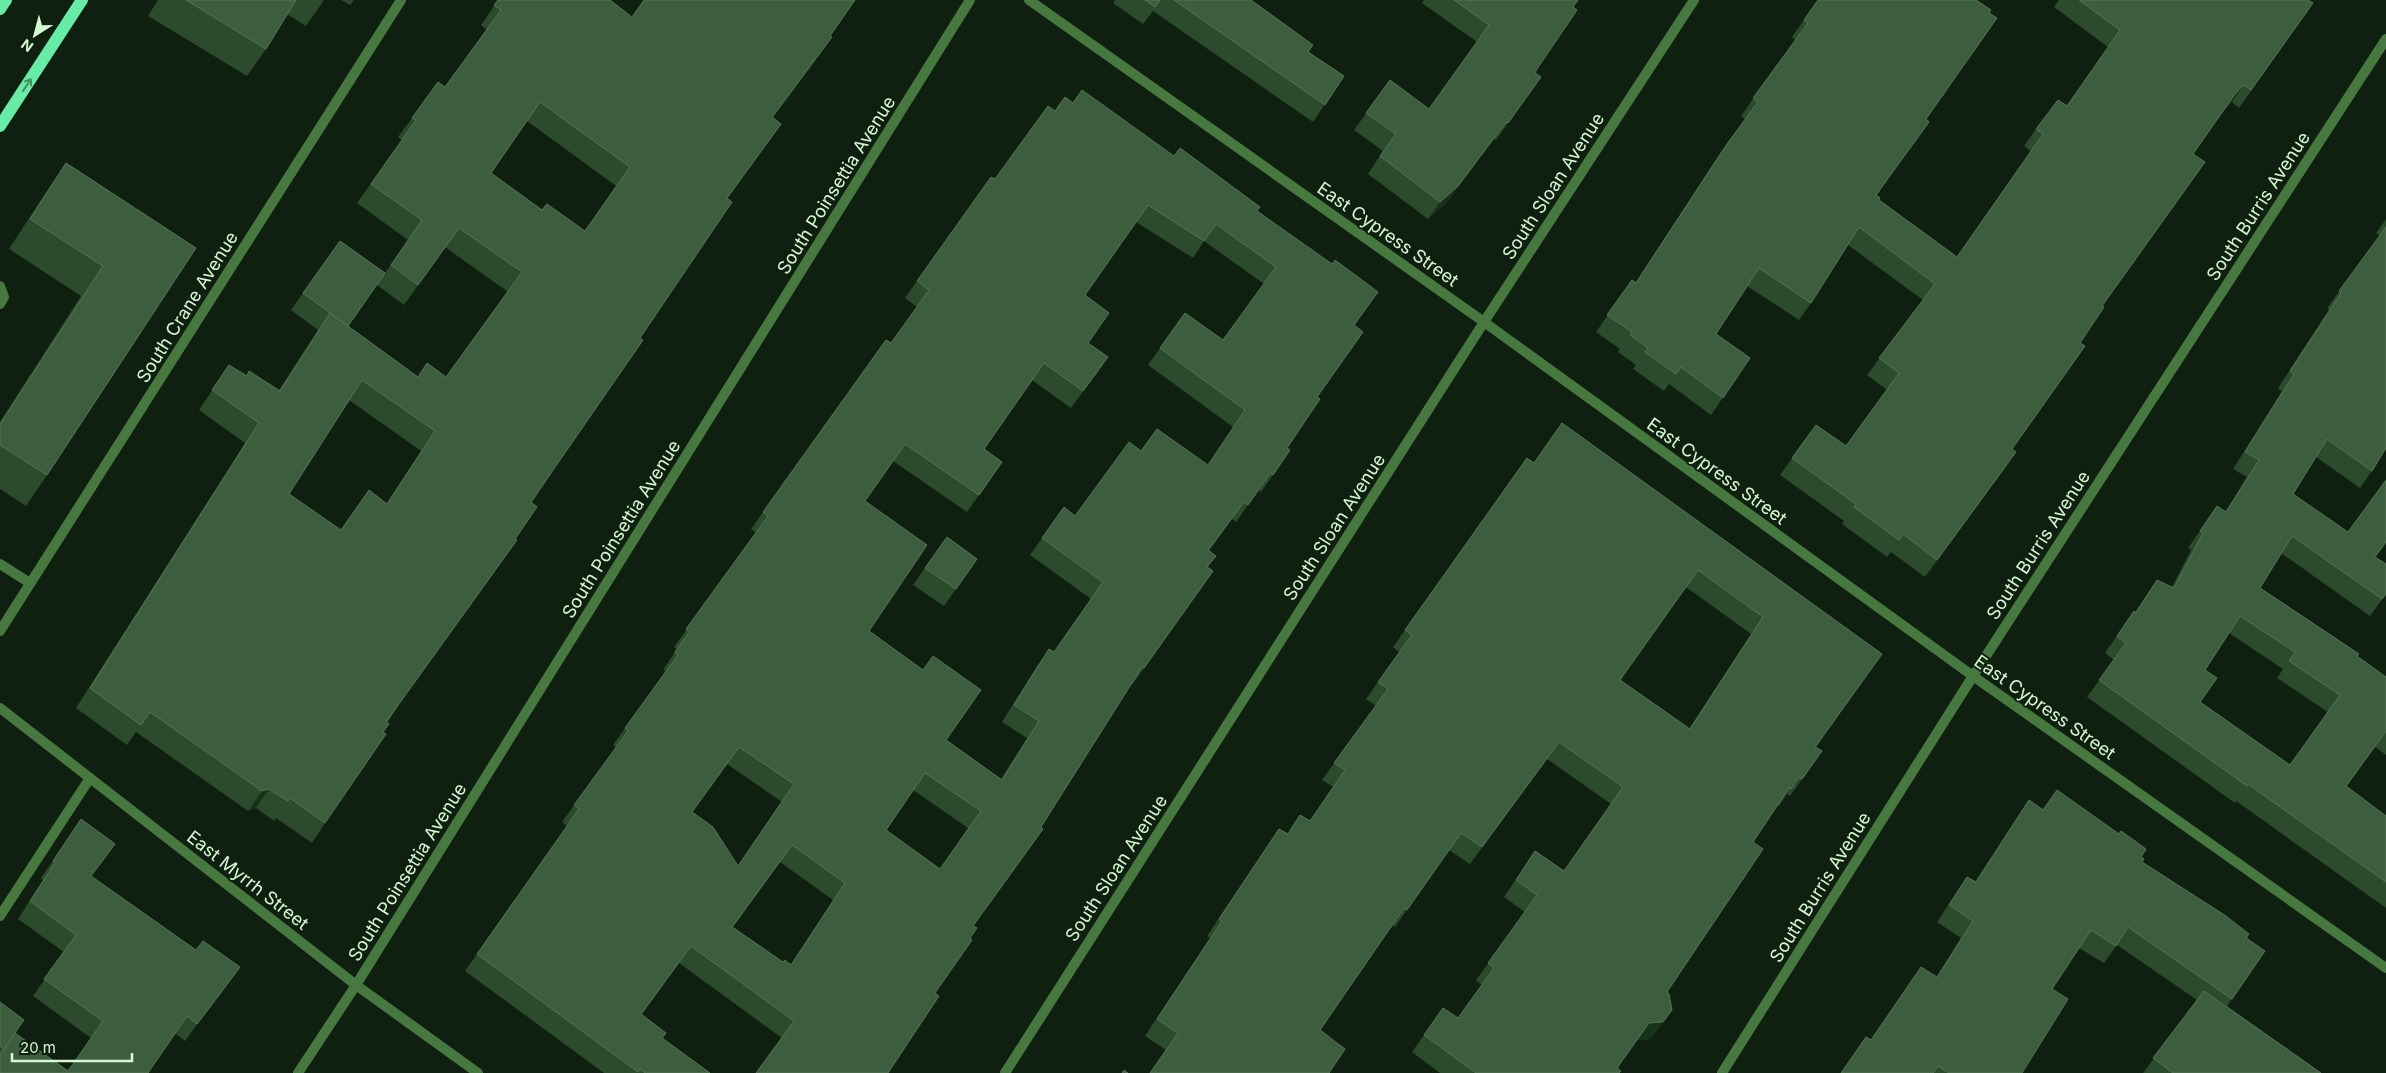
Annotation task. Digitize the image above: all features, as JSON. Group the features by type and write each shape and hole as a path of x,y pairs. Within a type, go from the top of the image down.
{"main road":[{"path":"0,9 6,0"},
{"path":"0,126 82,0"}],"street":[{"name":"South Crane Avenue","path":"0,631 401,0"},
{"name":"South Poinsettia Avenue","path":"298,1073 356,985 970,0"},
{"name":"East Cypress Street","path":"1029,0 1484,322 1973,676 2386,968"},
{"name":"South Sloan Avenue","path":"1005,1073 1484,322 1694,0"},
{"name":"South Burris Avenue","path":"1722,1073 1973,676 2386,39"},
{"path":"0,286 4,297 0,304"},
{"path":"0,564 30,583"},
{"name":"East Myrrh Street","path":"0,708 356,985 478,1073"},
{"path":"0,916 90,778"}],"building":[{"path":"186,0 296,0 266,49"},
{"path":"498,0 610,0 632,17 644,0 855,0 830,36 832,37 772,117 781,124 727,198 732,202 640,338 643,340 531,502 537,507 515,539 517,540 386,722 389,724 383,732 386,734 325,823 290,798 288,801 269,789 262,791 150,712 141,725 90,688 259,423 212,390 229,365 247,376 249,371 280,391 330,313 418,377 427,363 446,377 522,272 459,228 418,285 391,265 422,220 371,184 416,120 412,118 438,82 445,87 501,10 494,5","holes":["540,102 630,167 585,231 547,204 542,210 491,173","362,380 435,431 387,504 369,490 341,530 289,494"]},
{"path":"1145,0 1160,0 1155,7"},
{"path":"1174,0 1251,0 1313,45 1308,52 1344,76 1325,105"},
{"path":"1454,0 1578,0 1573,7 1577,10 1535,73 1541,77 1508,123 1506,122 1458,186 1440,202 1380,156 1396,134 1366,113 1390,80 1429,109 1489,25"},
{"path":"1818,0 1976,0 1991,10 1989,13 1997,18 1926,119 1929,122 1876,195 1880,198 1879,200 1957,257 2043,134 2036,129 2058,100 2067,106 2120,30 2079,0 2308,0 2313,3 2251,90 2244,85 2235,94 2193,154 2205,162 2102,306 2104,307 2080,343 2085,346 2012,449 2016,452 1937,560 1903,534 1899,540 1854,507 1856,504 1792,458 1816,425 1846,446 1899,373 1879,358 1935,284 1859,227 1811,303 1759,268 1716,334 1750,358 1723,398 1681,367 1676,374 1645,352 1648,348 1630,335 1632,332 1607,315 1632,280 1636,283 1727,144 1758,102 1753,98 1808,23 1804,20"},
{"path":"1082,90 1174,156 1180,148 1260,207 1257,211 1332,264 1335,260 1378,292 1354,325 1363,332 1317,397 1320,399 1287,448 1290,450 1273,475 1270,473 1248,505 1244,502 1208,550 1216,556 1207,567 1213,571 1144,668 1142,667 1041,827 1043,829 973,926 977,928 970,938 972,940 935,993 939,996 888,1073 756,1073 794,1021 691,946 641,1014 666,1033 662,1038 710,1073 645,1073 640,1069 638,1072 477,954 579,809 574,805 628,731 625,728 678,655 675,652 689,632 686,629 768,516 763,512 886,340 891,343 929,290 917,281 991,177 995,179 1048,106 1055,111 1065,97 1073,103","holes":["1148,205 1204,241 1216,224 1276,267 1223,340 1185,313 1160,348 1245,410 1208,465 1157,429 1141,451 1129,442 1075,516 1064,507 1042,538 1103,582 1054,652 1049,649 1014,705 1039,721 1002,780 946,740 981,690 933,656 923,670 869,631 927,545 865,501 905,444 979,495 1002,462 984,449 1044,363 1083,391 1108,357 1088,343 1109,313 1085,295","739,747 794,784 738,866 713,827 692,812","925,773 981,811 940,869 886,830","792,845 845,883 791,965 785,960 783,962 732,927"]},
{"path":"66,163 196,248 47,475 0,445 0,424 103,266 30,219"},
{"path":"2386,227 2386,448 2372,471 2327,439 2293,494 2348,532 2386,480 2386,542 2375,557 2386,564 2386,594 2382,599 2292,536 2260,588 2359,654 2357,656 2386,677 2386,731 2346,786 2386,816 2386,882 2099,680 2126,643 2117,636 2134,611 2136,613 2157,580 2174,588 2203,533 2200,531 2217,506 2226,512 2259,460 2245,452 2294,374 2290,371 2341,293 2339,291","holes":["2240,616 2295,652 2289,661 2340,695 2290,765 2200,702 2217,678 2205,670"]},
{"path":"340,241 385,273 348,326 303,293"},
{"path":"1562,423 1882,654 1815,747 1822,751 1802,779 1799,777 1791,789 1789,788 1753,842 1763,849 1667,992 1672,1010 1663,1022 1649,1023 1617,1068 1621,1071 1619,1073 1476,1073 1424,1035 1443,1008 1458,1018 1494,968 1488,963 1537,895 1516,880 1535,851 1564,871 1623,787 1559,742 1482,847 1461,833 1407,910 1404,908 1320,1030 1345,1049 1329,1073 1150,1073 1178,1033 1157,1019 1222,921 1219,919 1279,829 1288,834 1300,815 1310,821 1345,770 1334,763 1388,689 1378,682 1412,635 1405,630 1527,458 1534,463","holes":["1698,570 1763,617 1690,729 1620,680"]},
{"path":"947,537 977,559 956,589 925,568"},
{"path":"2057,790 2119,834 2121,831 2146,849 2141,857 2144,859 2142,862 2226,916 2249,934 2246,938 2265,951 2232,999 2128,927 2116,946 2091,930 2052,989 2068,999 2022,1073 1949,1073 1938,1066 1933,1073 1841,1073 1866,1037 1871,1040 1921,967 1937,977 1973,921 1949,905 1967,877 1976,882 2029,800 2043,810"},
{"path":"81,819 115,844 91,876 196,950 203,941 240,967 197,1024 187,1016 148,1073 0,1073 0,1054 15,1033 68,1071 103,1021 44,979 76,935 30,901 55,863 53,861"},
{"path":"2204,991 2321,1073 2173,1073 2153,1058"},
{"path":"0,1002 24,1020 4,1049 0,1046"}]}
